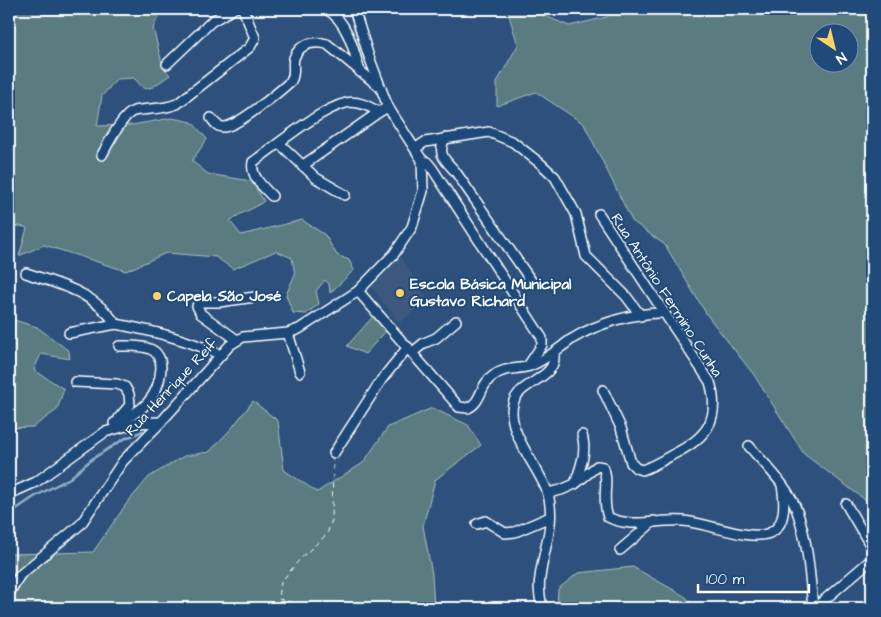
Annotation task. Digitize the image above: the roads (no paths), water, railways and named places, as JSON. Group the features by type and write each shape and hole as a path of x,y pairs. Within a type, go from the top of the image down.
{"street":[{"path":"166,64 212,22 233,9"},
{"path":"102,155 126,117 133,112 164,109 177,104 250,47 255,38 243,9"},
{"path":"326,9 340,21 353,48 360,72"},
{"name":"Rua Henrique Reif","path":"9,593 20,574 81,524 123,461 237,340 252,335 288,333 299,329 358,291 394,254 412,227 423,191 422,160 388,107 354,9"},
{"path":"211,118 216,125 222,127 230,126 260,106 291,81 294,76 294,59 301,48 308,43 316,41 327,44 380,87"},
{"path":"272,196 257,180 252,167 253,162 326,112 347,103 358,103 379,112"},
{"path":"302,166 388,107"},
{"path":"416,148 425,142 489,132 513,142 556,177 576,214 586,256 626,296 641,316"},
{"path":"445,138 440,148 441,156 455,171 532,282"},
{"path":"279,144 316,178 345,195"},
{"path":"422,160 427,162 432,168 539,333 542,345 528,366"},
{"name":"Rua Antônio Fermino Cunha","path":"599,214 710,382 714,399 712,418 700,438 688,447 652,467 642,470 636,468 631,463 621,428 603,390"},
{"path":"26,273 83,294 98,304 116,324"},
{"path":"358,291 459,407 468,408 477,401 484,384 492,376 513,368 528,366 554,354 570,341 605,322 664,313"},
{"path":"237,340 201,314 197,306 199,302 205,300 219,302 255,297"},
{"path":"334,453 382,379 410,350 436,338 456,321"},
{"path":"69,333 116,324 152,330 190,341 221,355"},
{"path":"288,333 300,372"},
{"path":"114,423 135,413 156,394 160,379 161,363 157,352 148,347 119,346"},
{"path":"542,608 540,576 548,544 550,517 548,493 514,428 513,403 520,392 552,368 555,361 554,354"},
{"path":"9,494 36,482 105,432 130,405 129,394 125,387 118,384 75,382"},
{"path":"105,432 137,423 161,422"},
{"path":"575,484 583,460 584,443 582,435"},
{"path":"750,446 782,485 798,513 814,608"},
{"path":"548,493 575,484 591,469 598,466 603,467 606,473 604,506 608,517 627,523 654,521 685,522 753,536 769,534 779,524 785,512 782,485"},
{"path":"846,504 872,548"},
{"path":"477,524 486,520 505,533 514,532 550,517"},
{"path":"620,550 654,521"},
{"path":"814,608 872,559"}],"waterway":[{"path":"9,514 34,497 70,478 92,459 124,439 143,431"}],"place":[{"name":"Escola Básica Municipal Gustavo Richard","path":"400,293"},
{"name":"Capela São José","path":"157,296"}]}
